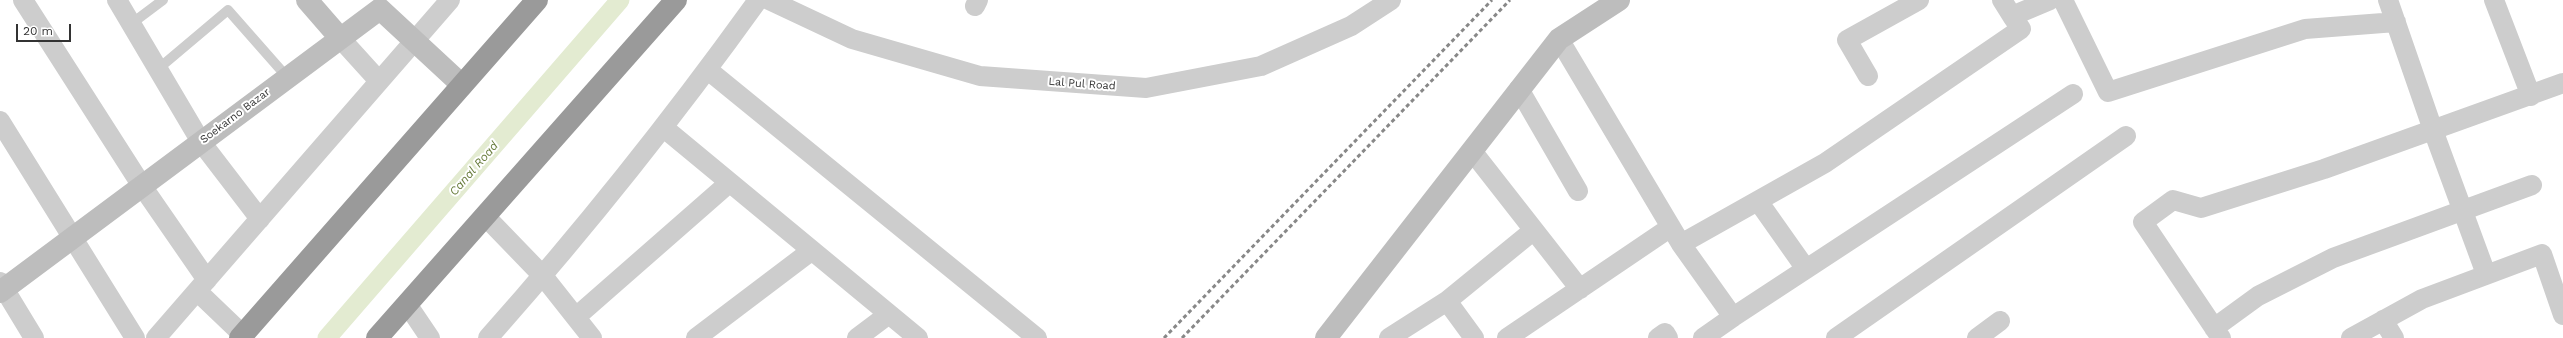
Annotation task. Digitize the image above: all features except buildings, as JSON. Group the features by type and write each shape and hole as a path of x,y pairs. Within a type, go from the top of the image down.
{"highway":[{"path":"241,336 538,0"},
{"path":"377,338 676,0"}],"street":[{"path":"23,0 142,186 202,285 241,336"},
{"path":"117,0 201,142 260,219"},
{"path":"307,0 379,81"},
{"path":"156,338 450,0"},
{"path":"488,338 543,276 664,128 758,0"},
{"name":"Lal Pul Road","path":"769,0 852,39 980,76 1146,88 1261,66 1352,26 1391,0"},
{"path":"1326,338 1559,38 1619,0"},
{"path":"1868,76 1847,40 1919,0"},
{"path":"1681,244 1825,163 2021,29 2007,8 2050,0"},
{"path":"2063,0 2108,92 2305,29 2396,22"},
{"path":"2388,0 2433,130 2486,274"},
{"path":"2494,0 2531,96"},
{"name":"Soekarno Bazar","path":"1,288 72,238 380,9 462,85"},
{"path":"1559,38 1681,244 1733,317"},
{"path":"708,70 1037,338"},
{"path":"2532,185 2333,258 2258,296 2218,335 2143,222 2172,200 2201,208 2324,169 2531,96 2563,83"},
{"path":"1519,89 1578,191"},
{"path":"1703,338 2073,94"},
{"path":"0,121 135,338"},
{"path":"664,128 918,338"},
{"path":"1836,338 2126,136"},
{"path":"1472,150 1580,289"},
{"path":"576,317 729,183"},
{"path":"1758,200 1806,269"},
{"path":"485,216 543,276 592,338"},
{"path":"1507,338 1671,227"},
{"path":"1389,338 1447,301 1534,230"},
{"path":"696,338 812,251"},
{"path":"2351,338 2422,299 2542,254 2562,308"},
{"path":"1,288 34,338"},
{"path":"1447,301 1474,338"},
{"path":"407,304 430,338"},
{"path":"857,338 889,314"},
{"path":"1977,338 2000,320"},
{"path":"2383,320 2394,338"},
{"path":"1658,338 1665,333 1668,338"}],"lane":[{"path":"132,24 163,0"},
{"path":"158,69 228,10 287,78"}],"waterway":[{"name":"Canal Road","path":"327,338 620,0"}],"railway":[{"path":"1164,338 1492,0"},
{"path":"1182,338 1510,0"}]}
